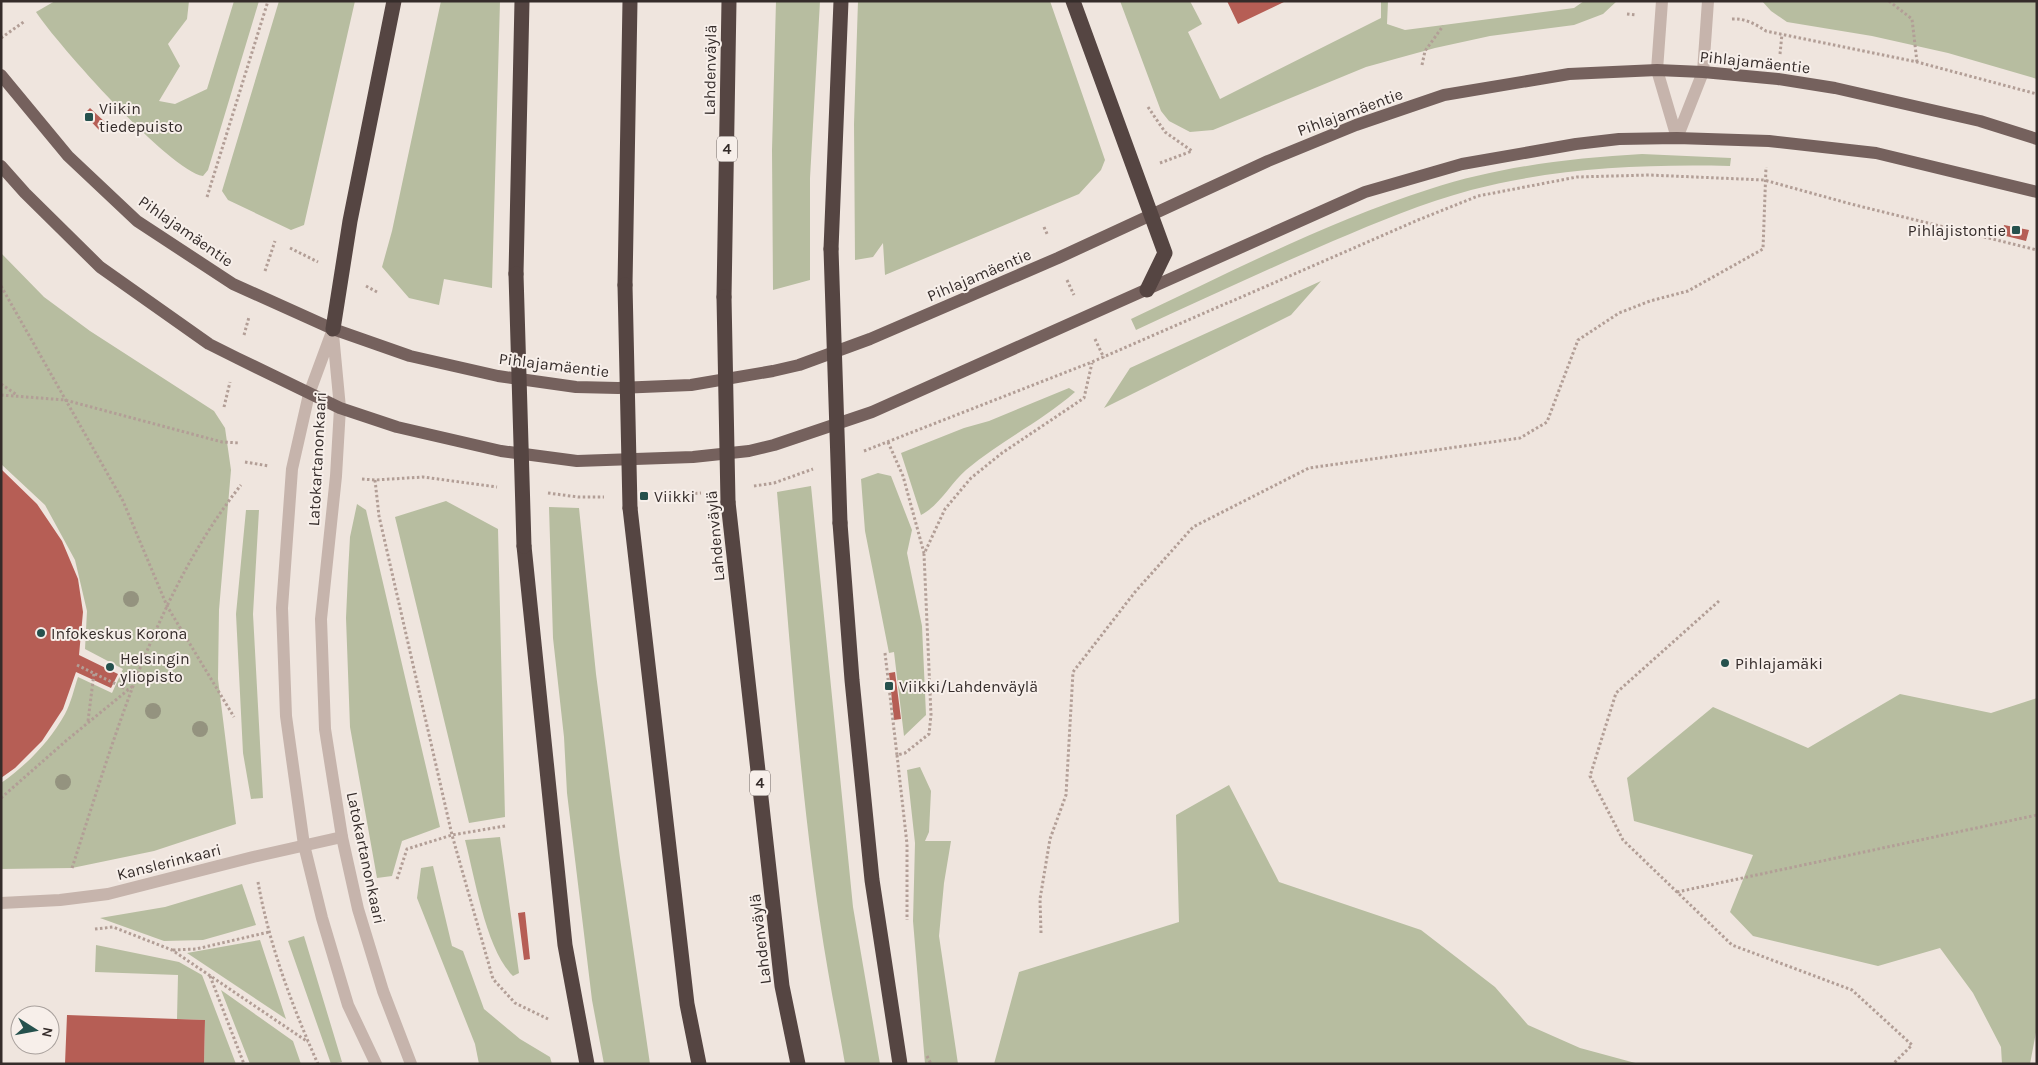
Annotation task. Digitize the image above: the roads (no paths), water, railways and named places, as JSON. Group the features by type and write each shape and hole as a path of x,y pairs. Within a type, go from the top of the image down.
{"highway":[{"path":"333,329 351,212 394,1"},
{"path":"522,1 516,274 524,546 565,944 587,1064"},
{"path":"630,1 625,285 630,508 686,1004 699,1064"},
{"name":"Lahdenväylä","path":"729,1 724,297 728,502 782,986 798,1064"},
{"path":"841,1 831,249 840,524 852,680 872,880 900,1064"},
{"path":"1073,1 1165,253 1147,290"}],"main road":[{"name":"Pihlajamäentie","path":"1,75 68,156 138,221 234,284 333,329 410,356 498,376 576,387 618,388 691,385 782,369 870,339 1058,258 1268,161 1347,129 1444,95 1569,74 1657,70 1703,72 1778,79 1835,88 1980,121 2037,139"},
{"path":"1,166 25,193 100,267 209,344 340,408 397,427 501,451 578,461 692,457 749,452 774,445 872,412 1365,192 1462,164 1576,144 1619,139 1677,138 1769,141 1876,153 2037,192"}],"street":[{"path":"1662,1 1657,70 1677,138"},
{"path":"1677,138 1703,72 1708,1"},
{"name":"Latokartanonkaari","path":"333,329 309,394 292,469 282,608 286,716 304,845 322,918 348,1004 376,1064"},
{"name":"Latokartanonkaari","path":"333,329 340,408 336,476 321,618 325,729 342,837 358,909 383,991 410,1064"},
{"name":"Kanslerinkaari","path":"1,904 60,900 108,894 342,837"}],"place":[{"name":"Viikin tiedepuisto","path":"89,117"},
{"name":"Pihlajistontie","path":"2016,230"},
{"name":"Viikki","path":"644,496"},
{"name":"Infokeskus Korona","path":"41,633"},
{"name":"Pihlajamäki","path":"1725,663"},
{"name":"Helsingin yliopisto","path":"110,667"},
{"name":"Viikki/Lahdenväylä","path":"889,686"}]}
